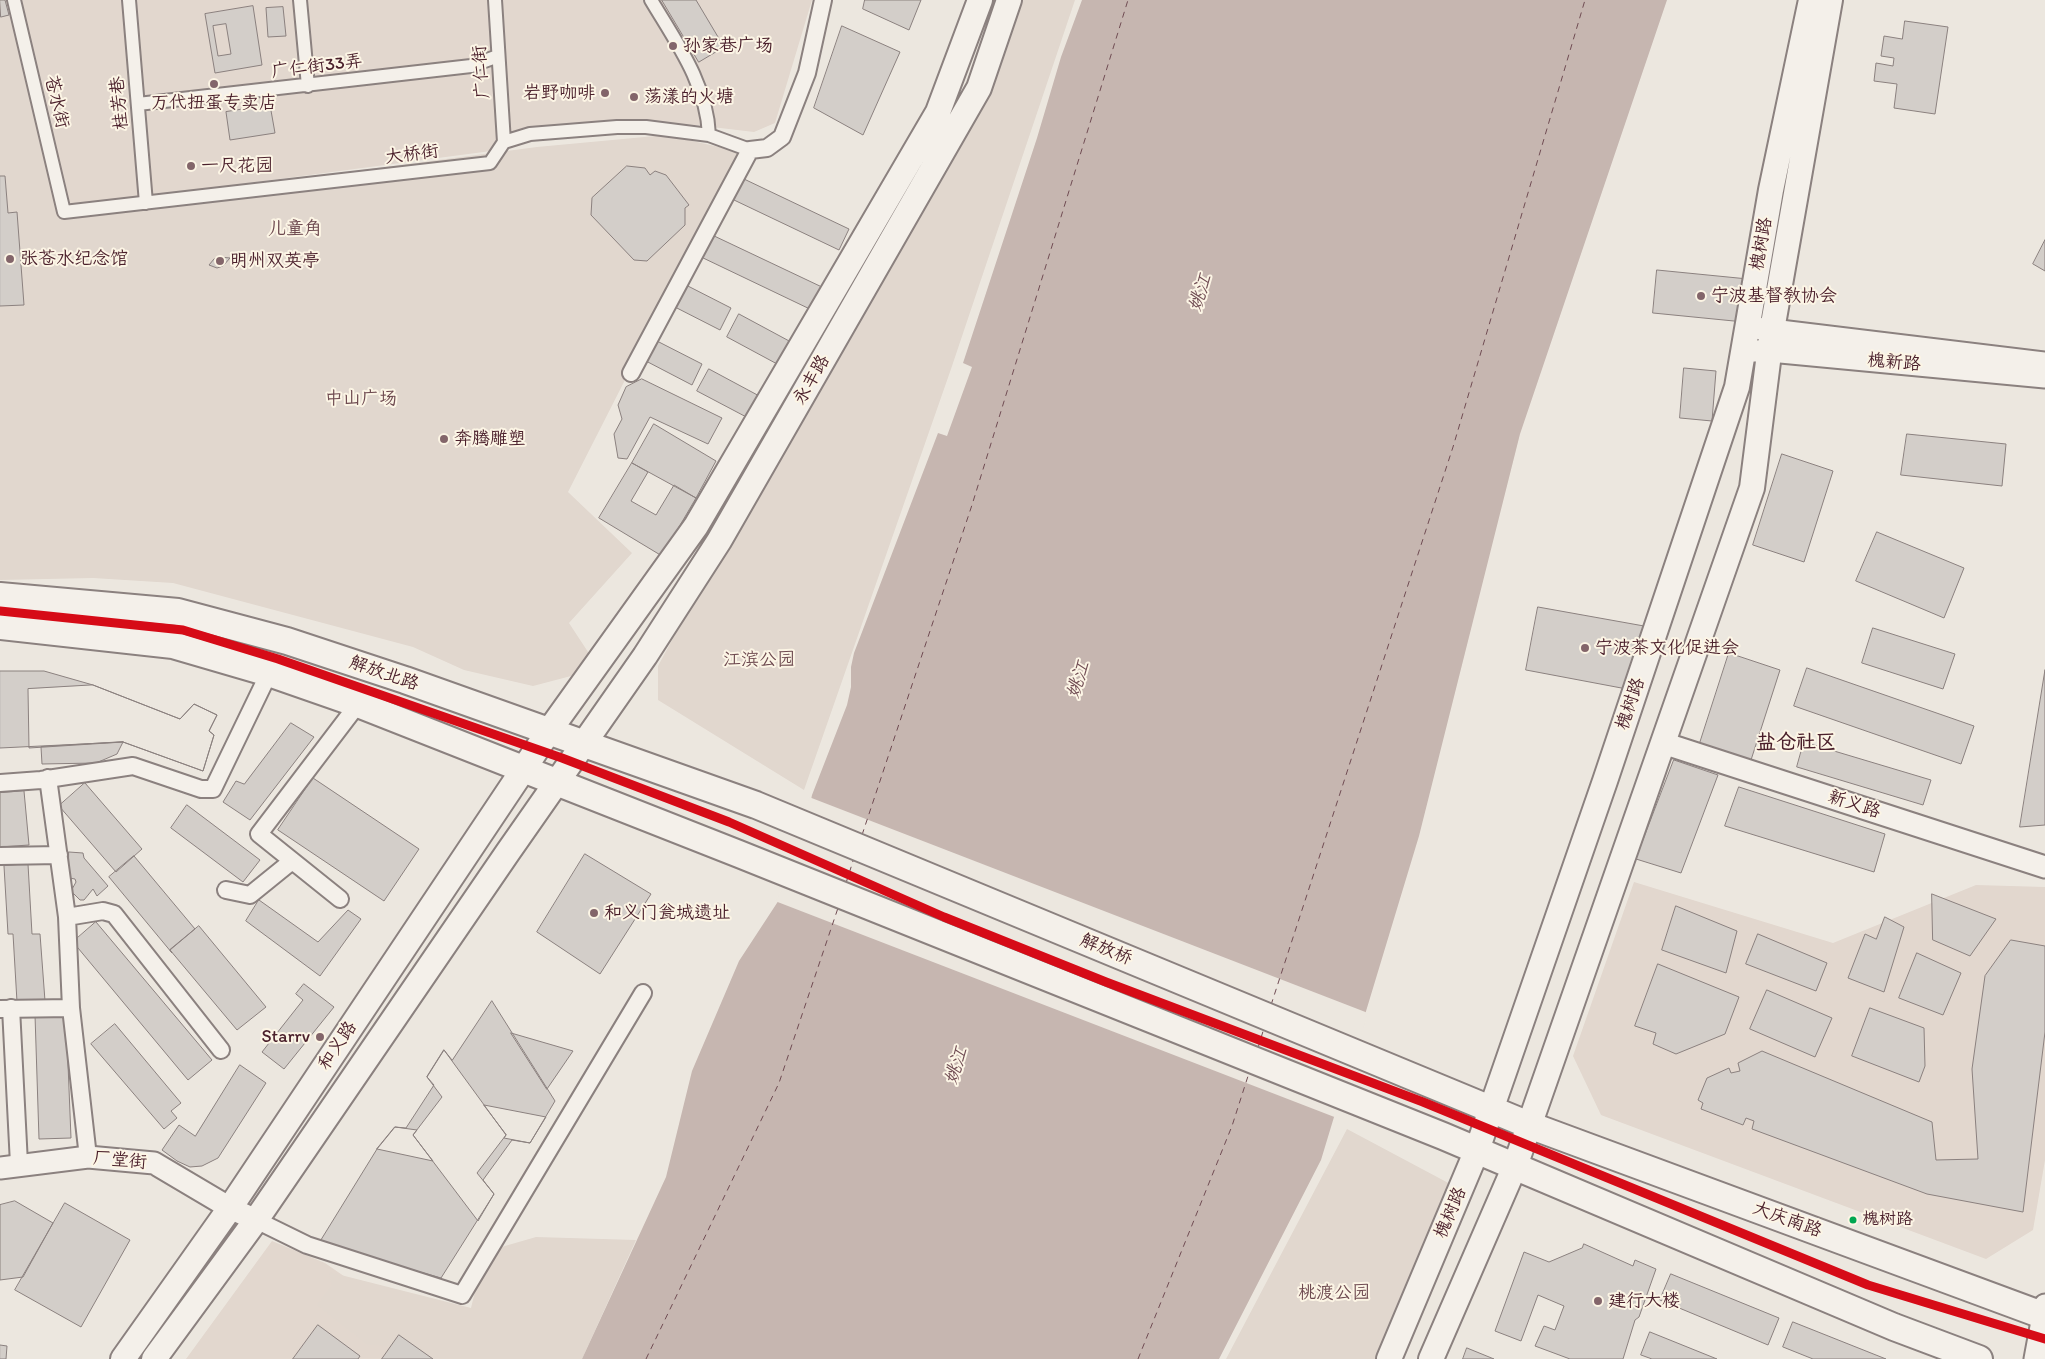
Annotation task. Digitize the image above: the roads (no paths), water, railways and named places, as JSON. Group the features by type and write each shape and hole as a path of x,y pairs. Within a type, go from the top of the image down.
{"main road":[{"name":"永丰路","path":"549,731 701,517 938,112 980,0"},
{"name":"永丰路","path":"584,743 644,656 719,541 960,123 979,88 1010,0"},
{"name":"槐树路","path":"1388,1359 1477,1150 1608,772 1737,387 1771,190 1811,0"},
{"name":"槐树路","path":"1431,1359 1515,1166 1752,488 1771,341 1830,0"},
{"name":"解放北路","path":"0,596 178,612 287,641 584,743 756,805"},
{"name":"解放北路","path":"0,626 173,645 269,673 358,704 739,854 1477,1150"},
{"name":"和义路","path":"123,1359 230,1208 549,731"},
{"name":"和义路","path":"154,1359 256,1220 584,743"},
{"name":"解放桥","path":"756,805 1491,1109"},
{"name":"大庆南路","path":"1491,1109 2045,1312"},
{"path":"1477,1150 1894,1327 1979,1359"}],"street":[{"name":"苍水街","path":"14,0 64,212"},
{"name":"桂芳巷","path":"129,0 146,203"},
{"path":"300,0 308,86"},
{"name":"广仁街","path":"495,0 504,142"},
{"path":"651,0 694,74 708,119 709,135"},
{"path":"504,142 530,134 617,127 646,127 709,135 750,150 767,148 782,137 807,73 823,0"},
{"name":"广仁街33弄","path":"138,104 471,66 498,56"},
{"name":"大桥街","path":"64,212 490,164 504,142"},
{"path":"631,373 750,150"},
{"name":"槐新路","path":"1748,327 1771,341 2045,377"},
{"name":"槐新路","path":"1743,351 1771,341 2045,363"},
{"path":"0,783 133,766 201,789 213,789 269,673"},
{"path":"340,899 259,834 358,704"},
{"name":"新义路","path":"1662,744 2045,867"},
{"path":"48,778 67,917 71,1008 88,1158"},
{"path":"0,856 59,855"},
{"path":"226,890 250,896 292,860"},
{"path":"67,917 103,911 114,914 221,1050"},
{"path":"256,1220 307,1245 462,1295 643,993"},
{"path":"10,1166 5,1009 71,1008"},
{"name":"厂堂街","path":"10,1166 88,1158 154,1163 230,1208 256,1220"},
{"path":"2036,1359 2045,1312"}],"water":[{"name":"姚江","path":"1082,0 1667,0 1520,434 1419,836 1321,1160 1219,1359 582,1359 666,1177 692,1071 739,961 794,877 812,795 847,705 851,687 851,667 854,653 938,433 947,436 972,367 963,363 1037,138 1061,57"}],"place":[{"name":"孙家巷广场","path":"673,46"},
{"name":"万代扭蛋专卖店","path":"214,84"},
{"name":"岩野咖啡","path":"605,93"},
{"name":"荡漾的火塘","path":"634,97"},
{"name":"一尺花园","path":"191,166"},
{"name":"张苍水纪念馆","path":"10,259"},
{"name":"明州双英亭","path":"220,261"},
{"name":"宁波基督教协会","path":"1701,296"},
{"name":"奔腾雕塑","path":"444,439"},
{"name":"宁波茶文化促进会","path":"1585,648"},
{"name":"和义门瓮城遗址","path":"594,913"},
{"name":"Starrv","path":"320,1037"},
{"name":"槐树路","path":"1853,1220"},
{"name":"建行大楼","path":"1598,1301"}],"district":[{"name":"盐仓社区","path":"1796,743"}],"park label":[{"name":"儿童角","path":"295,229"},
{"name":"中山广场","path":"361,399"},
{"name":"江滨公园","path":"759,660"},
{"name":"桃渡公园","path":"1334,1293"}]}
